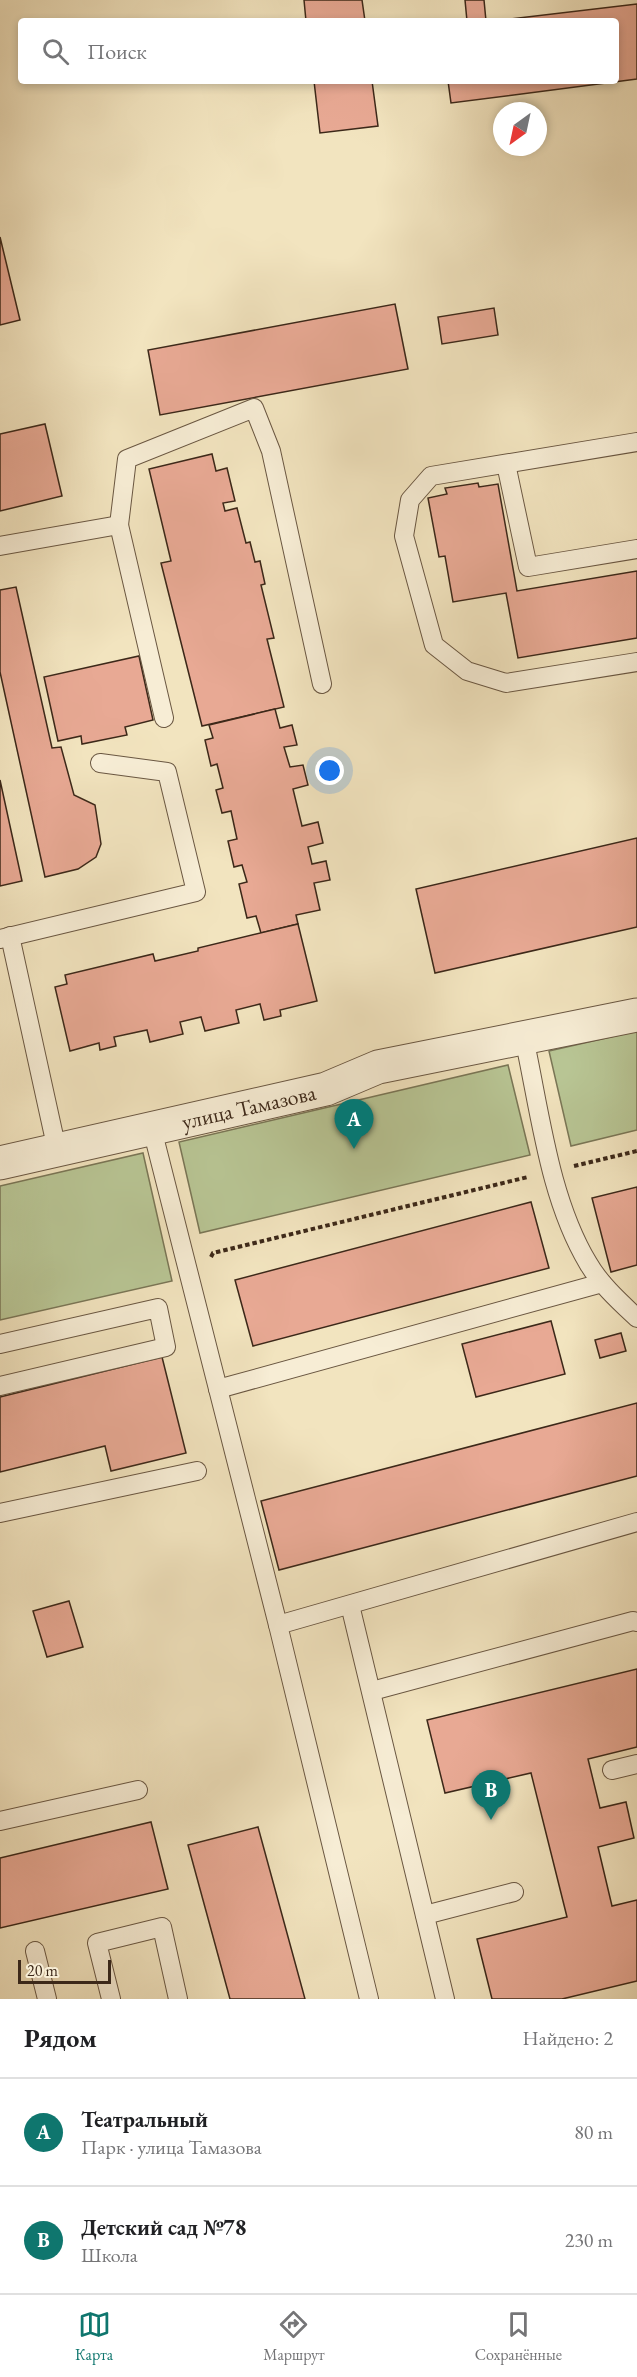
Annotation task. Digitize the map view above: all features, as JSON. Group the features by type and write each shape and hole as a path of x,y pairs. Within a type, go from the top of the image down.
{"street":[{"name":"улица Тамазова","path":"0,1163 326,1089 378,1067 637,1015"}],"lane":[{"path":"164,718 119,525 127,459 254,408 271,451 322,684"},
{"path":"637,442 431,476 410,501 404,536 434,645 467,671 506,683 637,662"},
{"path":"506,464 528,567 637,549"},
{"path":"0,546 119,525"},
{"path":"57,1150 5,937 196,892 167,772 100,763"},
{"path":"524,1038 552,1171 568,1226 588,1264 637,1318"},
{"path":"152,1129 278,1625 369,1999"},
{"path":"218,1389 602,1282"},
{"path":"0,1344 158,1308 166,1347 0,1386"},
{"path":"0,1513 197,1471"},
{"path":"278,1625 637,1522"},
{"path":"350,1605 445,1999"},
{"path":"372,1690 633,1621 637,1622"},
{"path":"612,1770 637,1764"},
{"path":"0,1821 138,1790"},
{"path":"425,1915 514,1892"},
{"path":"111,1999 97,1943 162,1927 178,1999"},
{"path":"35,1951 47,1999"}],"path":[{"path":"193,1291 213,1253 637,1151"}],"green space":[{"path":"637,1031 637,1130 571,1146 549,1051"},
{"path":"508,1065 530,1155 200,1233 179,1142"},
{"path":"143,1153 172,1281 0,1320 0,1186"}],"building":[{"path":"304,0 362,0 365,18 306,18"},
{"path":"465,0 484,0 486,18 467,18"},
{"path":"637,4 637,79 619,81 619,18 519,18"},
{"path":"314,84 372,84 378,126 320,133"},
{"path":"448,84 598,84 451,103"},
{"path":"0,237 20,320 0,325"},
{"path":"395,304 408,369 160,415 148,350"},
{"path":"494,308 498,335 442,344 438,317"},
{"path":"45,424 62,496 0,511 0,434"},
{"path":"212,454 216,471 227,468 235,501 223,503 225,511 237,508 246,543 250,542 255,562 260,561 265,584 261,585 274,638 267,639 284,707 202,726 161,563 171,561 149,469"},
{"path":"478,483 479,487 498,484 517,591 637,571 637,638 518,658 506,593 453,602 445,556 439,557 428,498 447,494 445,488"},
{"path":"16,587 52,748 61,747 74,795 95,805 101,844 96,857 78,869 45,877 0,672 0,590"},
{"path":"139,656 153,720 125,727 127,735 82,744 81,736 58,741 44,677"},
{"path":"275,709 280,728 292,725 297,745 284,747 290,767 303,765 308,785 293,789 302,826 318,822 323,843 308,847 312,864 326,861 330,880 314,883 320,910 296,915 298,924 261,933 256,916 247,918 239,884 247,882 242,865 234,867 228,841 237,839 231,811 222,813 216,790 223,788 217,764 211,766 205,740 213,738 209,725"},
{"path":"0,780 22,881 0,886"},
{"path":"637,838 637,927 435,973 416,889"},
{"path":"298,924 317,1001 280,1010 281,1016 264,1020 260,1004 236,1010 239,1023 205,1031 201,1017 180,1022 183,1034 150,1042 147,1030 114,1037 116,1046 100,1050 99,1043 70,1051 55,987 67,984 65,975 153,954 155,961 198,951 198,948"},
{"path":"637,1187 637,1265 611,1272 592,1198"},
{"path":"531,1202 549,1268 253,1346 235,1280"},
{"path":"551,1321 565,1374 476,1397 462,1344"},
{"path":"621,1333 626,1351 600,1358 595,1340"},
{"path":"162,1357 186,1453 111,1471 105,1446 0,1472 0,1397"},
{"path":"637,1403 637,1476 279,1570 261,1501"},
{"path":"69,1601 83,1647 47,1657 33,1611"},
{"path":"637,1669 637,1747 588,1759 600,1808 626,1802 634,1838 598,1847 612,1906 637,1900 637,1981 562,1999 492,1999 477,1939 567,1917 531,1773 445,1793 427,1720"},
{"path":"151,1822 168,1889 0,1928 0,1858"},
{"path":"258,1827 305,1999 230,1999 188,1845"}],"place":[{"name":"Театральный","path":"354,1149"},
{"name":"Детский сад №78","path":"491,1820"}]}
